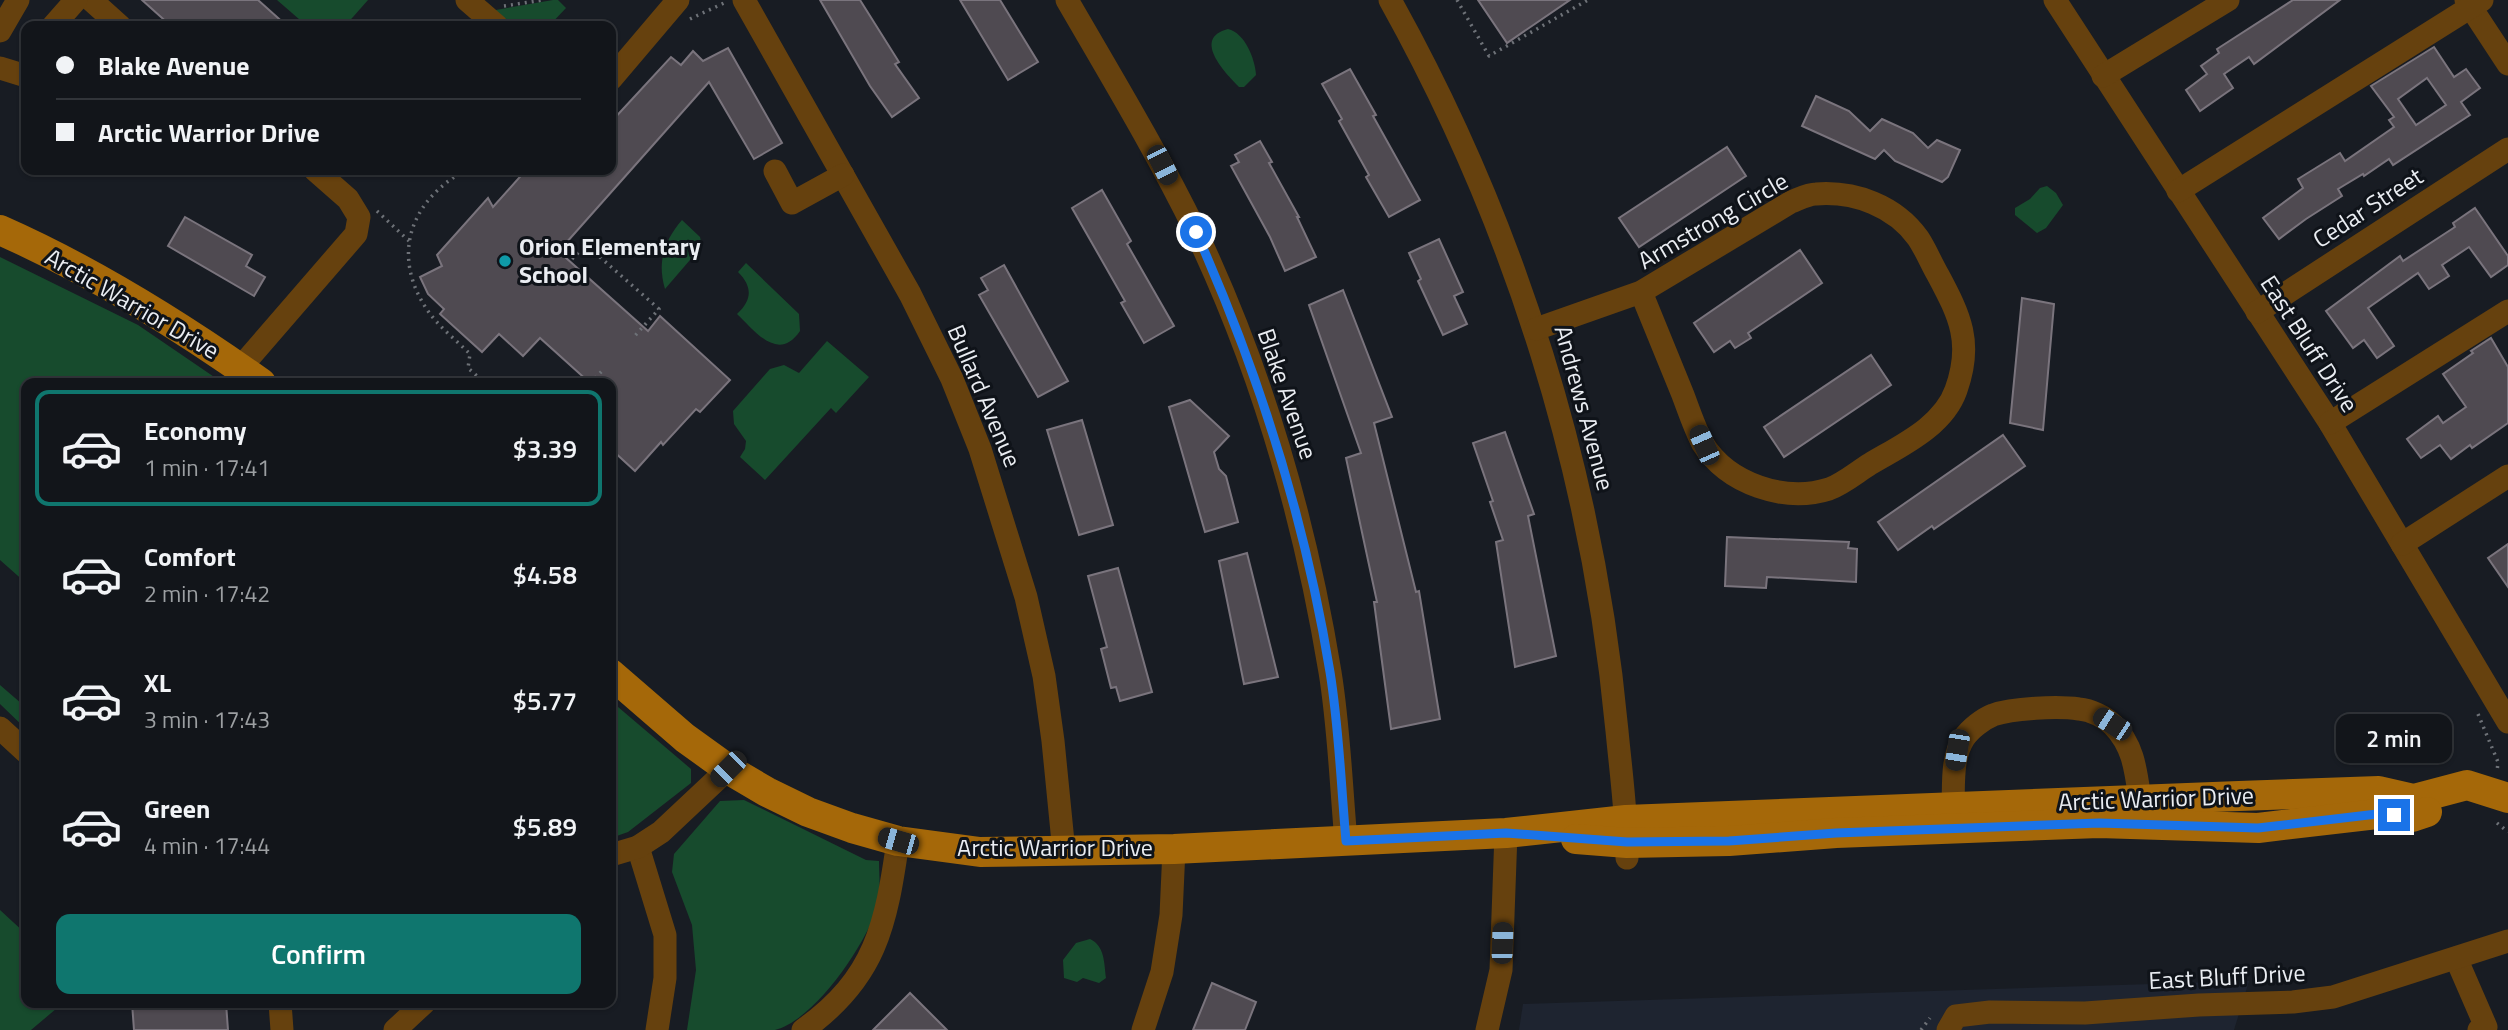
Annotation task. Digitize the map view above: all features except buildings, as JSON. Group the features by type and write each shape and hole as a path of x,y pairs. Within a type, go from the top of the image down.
{"main road":[{"name":"Arctic Warrior Drive","path":"0,230 80,269 141,304 251,376"},
{"name":"Arctic Warrior Drive","path":"616,678 685,738 728,769 808,812 898,841 980,852 1174,849 1506,833 1626,840 1729,841 1836,833 2099,823 2258,828 2377,814 2412,817 2462,803 2502,800"},
{"name":"Arctic Warrior Drive","path":"1626,840 1954,807 2379,791 2414,799 2467,785 2502,800"}],"street":[{"path":"0,31 18,0"},
{"path":"57,21 76,0"},
{"path":"91,0 114,21"},
{"path":"616,73 678,0"},
{"name":"Bullard Avenue","path":"744,0 910,294 952,379 980,449 1026,597 1044,676 1064,852"},
{"name":"Blake Avenue","path":"1067,0 1162,165 1196,232 1223,294 1269,418 1293,497 1311,571 1330,674 1346,841"},
{"name":"Andrews Avenue","path":"1391,0 1466,150 1536,329 1573,463 1594,559 1612,677 1626,840"},
{"name":"East Bluff Drive","path":"2055,0 2330,424 2508,722"},
{"path":"2103,76 2228,0"},
{"path":"2178,191 2473,2 2508,64"},
{"path":"0,68 21,74"},
{"name":"Cedar Street","path":"2258,312 2508,149"},
{"path":"775,171 792,203 843,175"},
{"path":"251,376 356,234 359,217 348,199 321,175"},
{"name":"Armstrong Circle","path":"1536,329 1641,292 1791,202 1814,194 1849,195 1881,205 1901,219 1917,237 1959,316 1965,340 1956,393 1940,416 1922,432 1830,489 1800,493 1770,491 1746,482 1723,467 1704,445 1641,292"},
{"path":"2330,424 2508,311"},
{"path":"2402,544 2508,476"},
{"path":"1954,807 1957,750 1965,737 1991,716 2011,710 2081,709 2097,714 2112,724 2129,746 2140,800"},
{"path":"0,728 21,747"},
{"path":"616,854 638,847 660,832 728,769"},
{"path":"1487,1030 1501,970 1506,833"},
{"path":"803,1030 841,998 859,975 874,948 884,920 898,841"},
{"path":"638,847 665,935 666,978 657,1030"},
{"path":"1143,1030 1161,972 1171,915 1174,849"},
{"name":"East Bluff Drive","path":"1941,1021 1956,1016 1990,1012 2085,1013 2293,1002 2333,997 2508,941"},
{"path":"2456,958 2486,1027 2479,1030"},
{"path":"280,1008 282,1030"},
{"path":"395,1030 419,1008"}],"path":[{"path":"483,14 490,9 543,0"},
{"path":"1457,0 1489,56 1588,0"},
{"path":"457,175 442,184 419,211 412,227 409,262 418,292 429,312 470,354 468,368 479,378"},
{"path":"572,259 583,248 593,251 659,309 633,338"},
{"path":"595,378 604,369"},
{"path":"2473,704 2498,762 2508,832"},
{"path":"1921,1030 1941,1021"}],"shaded area":[{"path":"2249,981 2234,1030 1519,1030 1523,1004"}],"green space":[{"path":"277,0 368,0 349,21 301,21"},
{"path":"553,0 558,0 566,8 554,21 510,21 490,11"},
{"path":"1228,29 1244,41 1254,62 1256,75 1244,87 1239,87 1214,56 1212,40 1218,33"},
{"path":"2047,186 2056,193 2063,205 2046,228 2037,233 2015,215 2015,208 2030,199 2040,188"},
{"path":"682,220 700,237 702,246 665,289 662,270 664,252"},
{"path":"0,257 138,325 216,378 21,378 21,579 0,560"},
{"path":"746,263 799,314 800,331 792,340 783,344 767,341 737,314 748,299 748,288 738,272"},
{"path":"827,341 869,377 836,413 831,408 765,480 740,457 746,441 734,424 733,411 770,369 784,365 799,373"},
{"path":"0,685 21,703 21,724 0,704"},
{"path":"616,705 691,769 691,783 628,832 616,836"},
{"path":"744,800 866,860 879,861 878,905 863,939 837,978 806,1012 790,1023 775,1030 687,1030 696,970 692,925 672,872 674,854 720,801"},
{"path":"0,910 21,929 21,1008 57,1008 31,1030 0,1030"},
{"path":"1090,939 1101,950 1106,978 1099,983 1083,978 1077,982 1064,978 1063,960 1076,943"}],"place":[{"name":"Orion Elementary School","path":"505,261"}],"route":[{"path":"1196,232 1248,356 1293,497 1311,571 1330,674 1346,841 1506,833 1627,842 1729,841 1836,833 2099,823 2258,828 2377,814 2394,815"}]}
